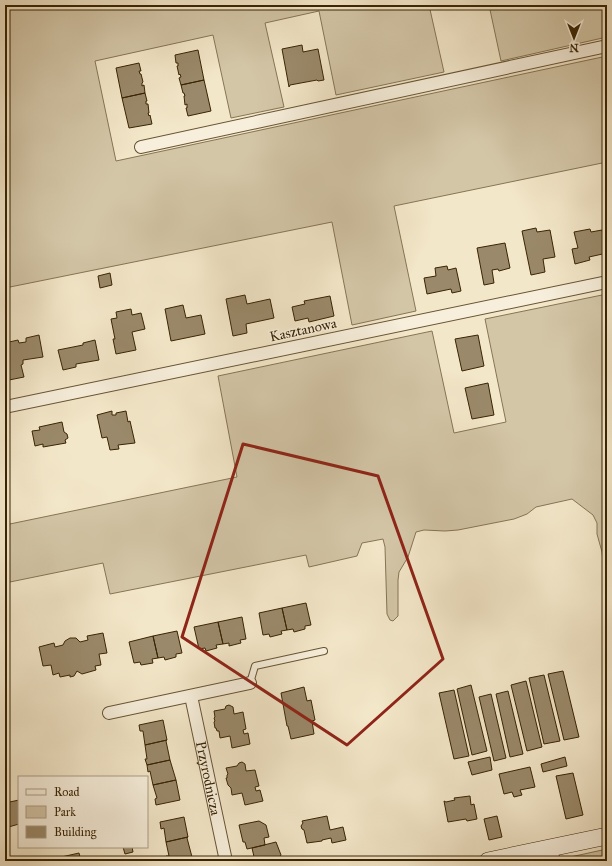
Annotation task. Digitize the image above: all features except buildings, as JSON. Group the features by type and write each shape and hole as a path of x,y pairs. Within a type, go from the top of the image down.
{"street":[{"path":"141,147 607,46"},
{"name":"Kasztanowa","path":"5,408 607,282"},
{"path":"109,713 250,683"},
{"name":"Przyrodnicza","path":"191,696 226,861"},
{"path":"488,861 555,854 607,836"}],"lane":[{"path":"250,683 255,666 324,651"}],"highlighted area":[{"path":"243,444 378,476 443,659 347,745 182,637"}],"green space":[{"path":"5,5 429,5 444,72 336,95 319,11 265,23 284,107 231,118 213,35 95,61 116,161 607,56 607,162 394,206 416,311 352,325 332,222 5,288"},
{"path":"489,5 607,5 607,37 501,61"},
{"path":"607,294 607,577 604,572 602,552 597,534 597,523 593,515 572,499 536,507 527,514 514,519 458,530 424,530 416,532 408,557 399,572 398,616 393,621 390,620 387,614 385,547 383,539 362,543 357,556 309,567 306,555 110,594 103,563 5,583 5,525 237,477 218,376 432,331 454,433 506,422 485,319"},
{"path":"607,849 607,861 562,861 561,859"}]}
